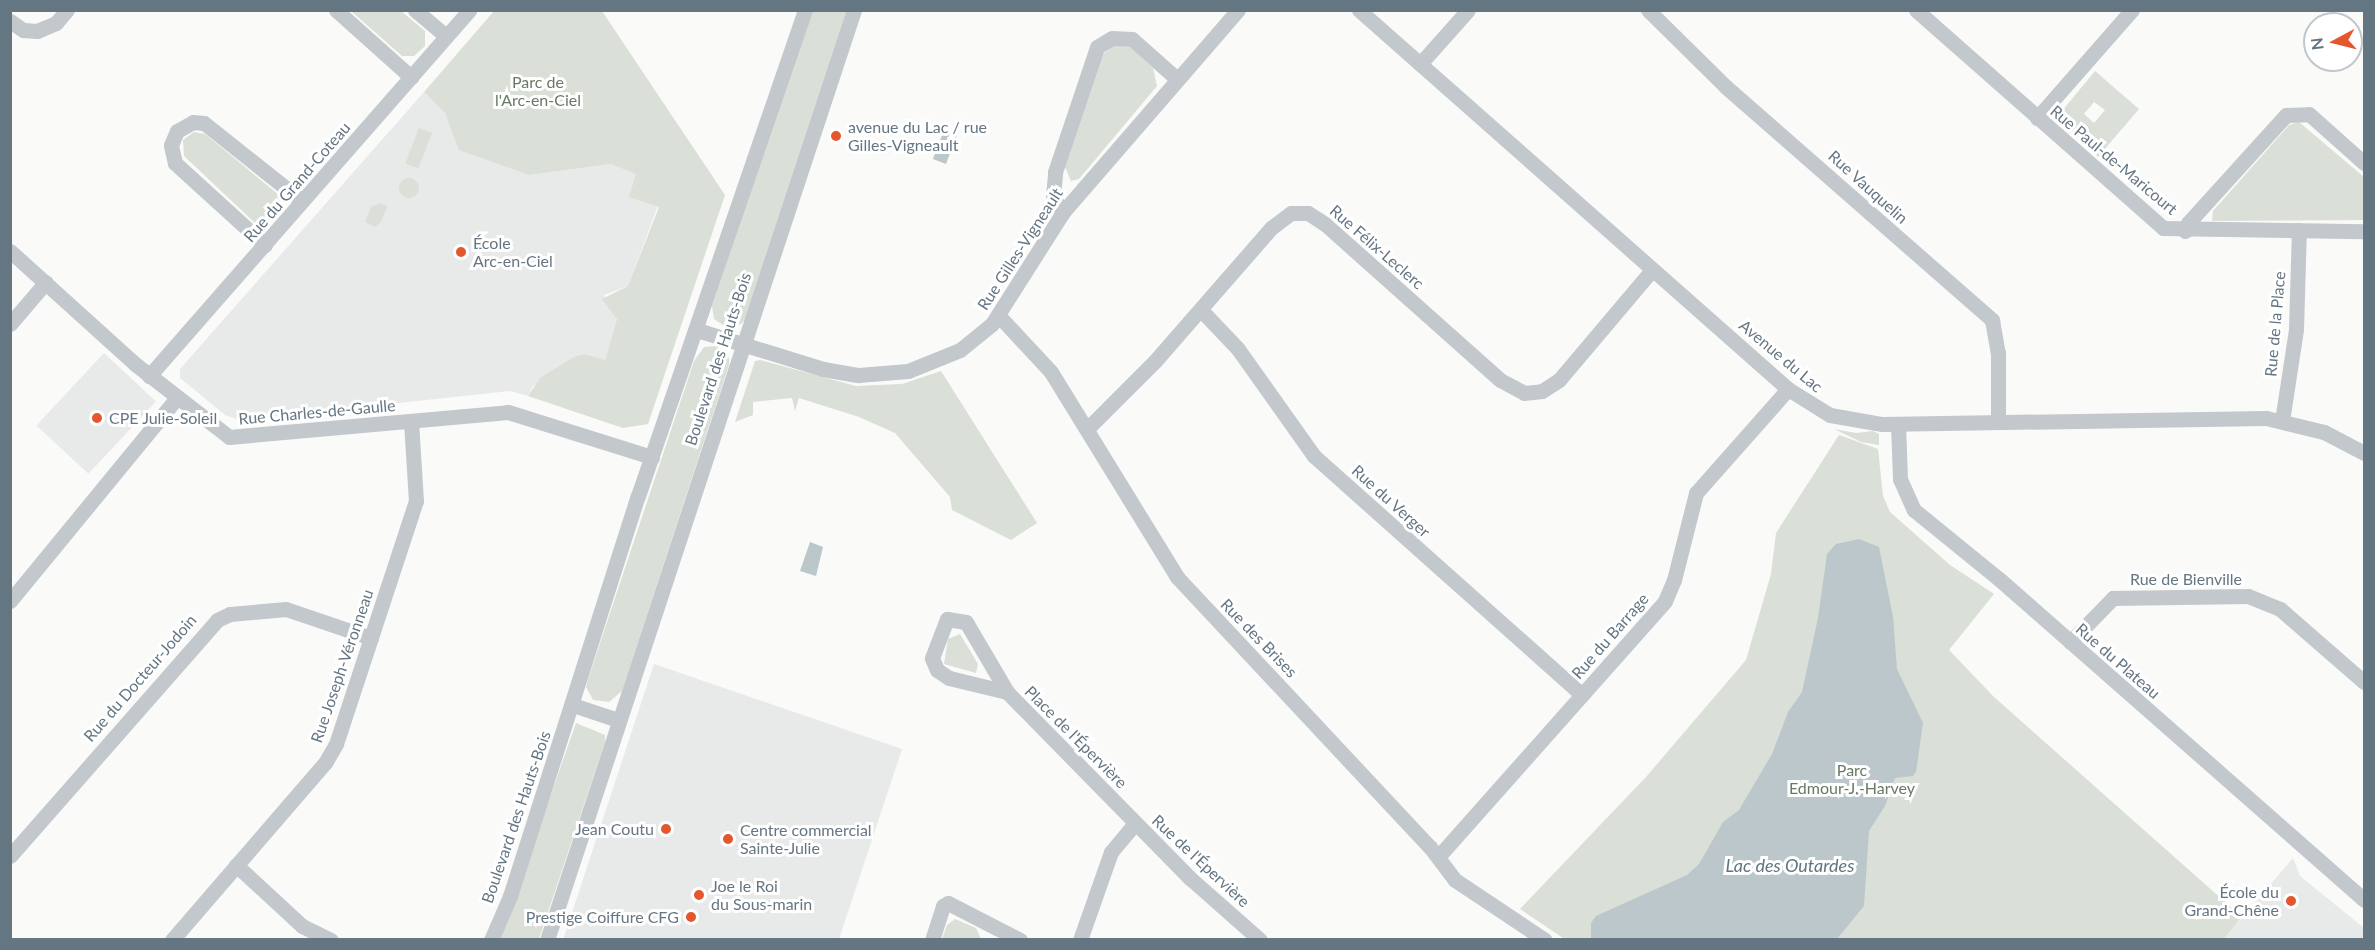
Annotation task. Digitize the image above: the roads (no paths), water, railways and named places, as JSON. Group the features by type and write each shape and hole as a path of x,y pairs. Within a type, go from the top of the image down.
{"street":[{"path":"10,21 23,30 37,31 56,23 67,10"},
{"path":"336,10 411,77"},
{"path":"415,10 446,36"},
{"name":"Rue du Grand-Coteau","path":"149,376 469,10"},
{"name":"Boulevard des Hauts-Bois","path":"491,939 510,896 652,457 805,10"},
{"name":"Boulevard des Hauts-Bois","path":"547,939 854,10"},
{"name":"Rue Gilles-Vigneault","path":"697,330 831,371 891,374 926,366 960,350 999,316 1063,212 1238,10"},
{"name":"Avenue du Lac","path":"1359,10 1788,388 1837,418 1898,424 1998,421 2282,421 2333,436 2364,453"},
{"path":"1420,64 1468,10"},
{"name":"Rue Vauquelin","path":"1648,10 1726,87 1992,320 1998,353 1998,421"},
{"name":"Rue Paul-de-Maricourt","path":"1916,10 2160,226 2185,231 2364,231"},
{"path":"2037,118 2132,10"},
{"path":"1063,212 1053,197 1057,165 1097,47 1112,38 1132,39 1177,79"},
{"path":"2185,231 2188,223 2286,115 2309,114 2364,163"},
{"path":"265,245 175,163 171,145 177,131 193,122 204,123 302,201"},
{"name":"Rue Félix-Leclerc","path":"1087,429 1201,310 1280,219 1303,212 1325,224 1500,380 1514,390 1529,394 1559,380 1652,270"},
{"name":"Rue de la Place","path":"2282,421 2297,325 2299,230"},
{"name":"Rue Charles-de-Gaulle","path":"10,251 149,376 221,434 232,438 515,412 652,457"},
{"path":"10,324 46,282"},
{"name":"Rue du Verger","path":"1201,310 1238,349 1309,450 1582,695"},
{"name":"Rue des Brises","path":"999,316 1047,367 1178,578 1438,857 1459,883 1545,939"},
{"name":"Rue du Barrage","path":"1438,857 1665,601 1676,574 1688,515 1700,486 1788,388"},
{"path":"10,601 177,398"},
{"name":"Rue Joseph-Véronneau","path":"172,939 330,755 416,501 411,422"},
{"name":"Rue du Plateau","path":"1898,424 1900,479 1914,510 2070,642 2364,900"},
{"name":"Rue de Bienville","path":"2070,642 2113,598 2248,596 2280,609 2364,682"},
{"name":"Rue du Docteur-Jodoin","path":"10,856 217,620 230,614 286,609 371,638"},
{"name":"Place de l'Épervière","path":"1006,692 949,678 935,668 932,658 946,619 961,620 969,627 1006,692 1119,807"},
{"path":"573,705 618,720"},
{"name":"Rue de l'Épervière","path":"1119,807 1260,939"},
{"path":"1080,939 1111,852 1135,823"},
{"path":"236,866 302,926 332,939"},
{"path":"932,939 943,906 948,903 1010,937"}],"water":[{"path":"944,130 957,135 946,164 933,159"},
{"name":"Lac des Outardes","path":"1859,539 1879,547 1893,617 1897,669 1923,723 1916,772 1913,776 1895,778 1885,806 1869,831 1864,906 1837,939 1591,939 1591,923 1596,916 1687,875 1699,864 1723,822 1739,810 1772,754 1788,712 1802,692 1818,618 1827,554 1836,544"},
{"path":"810,542 823,547 816,576 800,571"}],"place":[{"name":"avenue du Lac / rue Gilles-Vigneault","path":"836,136"},
{"name":"École Arc-en-Ciel","path":"461,252"},
{"name":"CPE Julie-Soleil","path":"97,418"},
{"name":"Jean Coutu","path":"666,829"},
{"name":"Centre commercial Sainte-Julie","path":"728,839"},
{"name":"Joe le Roi du Sous-marin","path":"699,895"},
{"name":"École du Grand-Chêne","path":"2291,901"},
{"name":"Prestige Coiffure CFG","path":"691,917"}],"park label":[{"name":"Parc de l'Arc-en-Ciel","path":"538,91"},
{"name":"Parc Edmour-J.-Harvey","path":"1852,779"}]}
